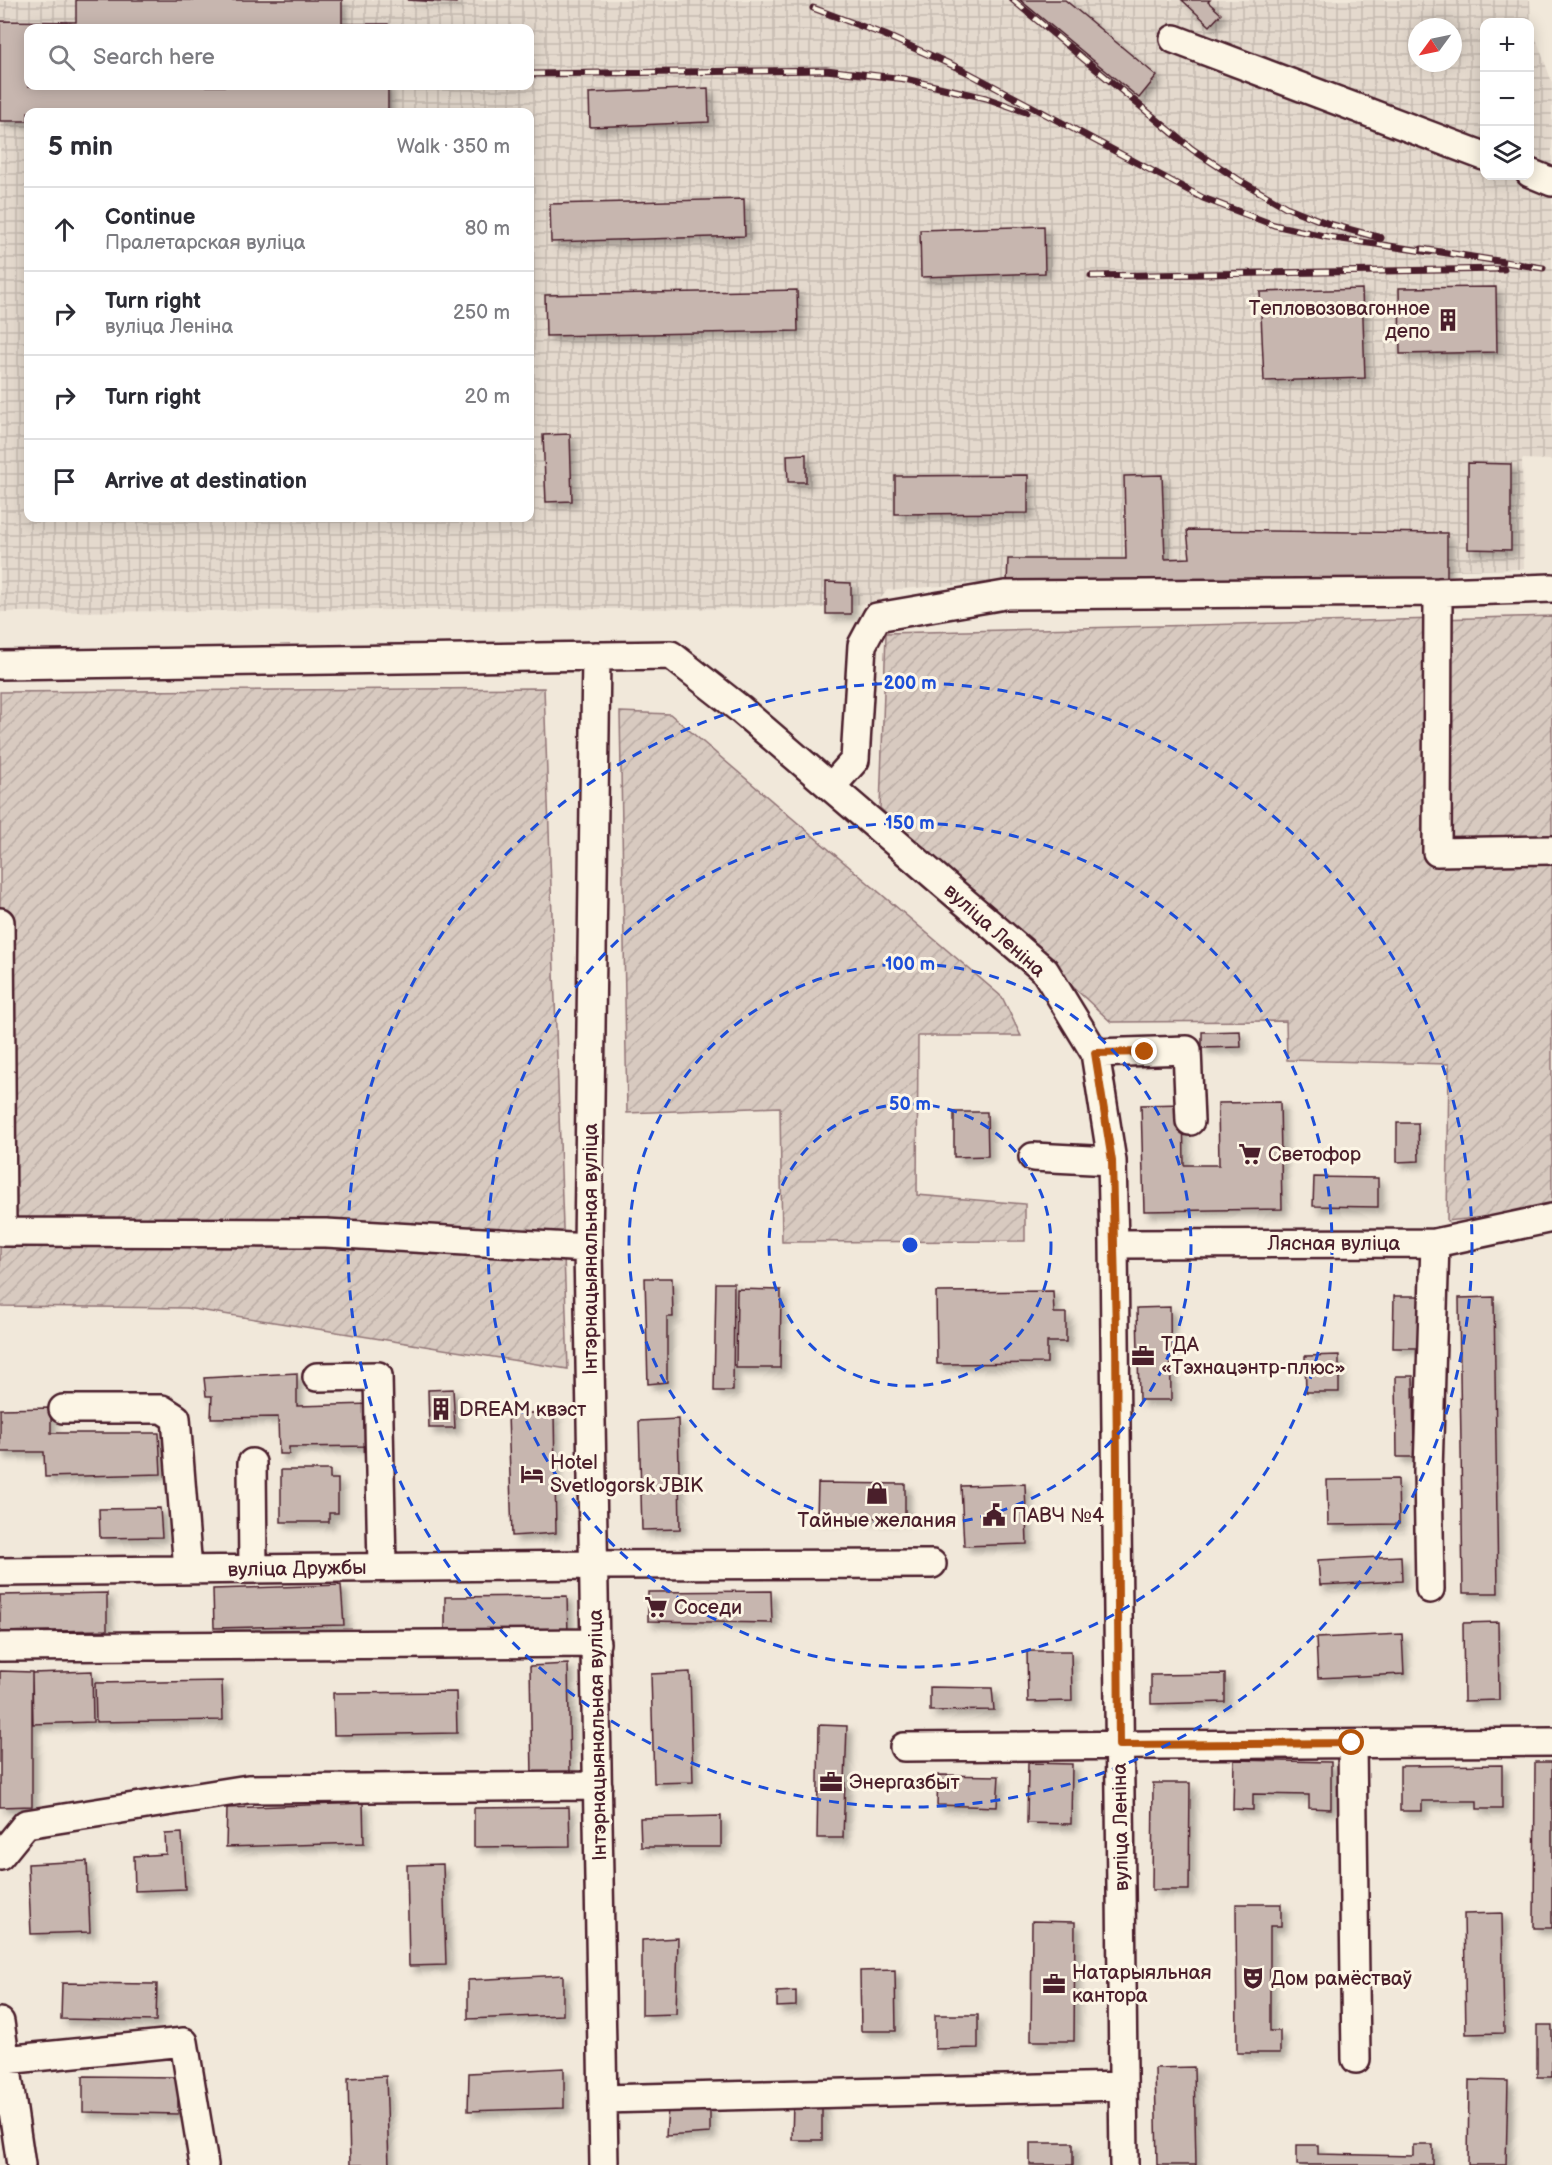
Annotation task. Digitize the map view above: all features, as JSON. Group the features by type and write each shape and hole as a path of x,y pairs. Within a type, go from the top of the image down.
{"street":[{"path":"1174,39 1480,154"},
{"path":"1534,175 1552,182"},
{"path":"831,787 855,760 862,645 877,617 1005,596 1438,592 1552,588"},
{"path":"1438,592 1437,852 1552,850"},
{"name":"вуліца Леніна","path":"0,665 671,655 831,787 1044,971 1095,1053 1112,1161 1124,2165"},
{"name":"Інтэрнацыянальная вуліца","path":"597,656 588,1248 604,2165"},
{"path":"0,922 2,1232 326,1233 588,1248"},
{"path":"1095,1053 1187,1050 1190,1121"},
{"path":"1033,1157 1112,1161"},
{"name":"Лясная вуліца","path":"1114,1244 1435,1243 1552,1218"},
{"path":"1430,1589 1428,1471 1435,1243"},
{"path":"317,1377 378,1376 382,1567"},
{"path":"63,1409 162,1409 176,1418 188,1570"},
{"path":"252,1463 254,1569"},
{"name":"вуліца Дружбы","path":"0,1572 593,1565 932,1564"},
{"path":"0,1647 596,1643"},
{"path":"904,1747 1552,1742"},
{"path":"1352,1743 1356,2059"},
{"path":"0,1856 26,1824 248,1789 598,1786"},
{"path":"0,2022 21,2165"},
{"path":"5,2060 184,2042 204,2165"},
{"path":"603,2099 1123,2086"}],"shaded area":[{"path":"0,0 1530,0 1531,18 1480,18 1480,180 1534,180 1534,33 1552,82 1552,460 1522,459 1524,569 1452,570 1447,580 1011,581 887,590 878,602 826,608 0,612"},
{"path":"1552,616 1552,1210 1447,1221 1449,1064 1287,1060 1286,1021 1111,1022 880,808 886,633"},
{"path":"544,688 568,1369 186,1308 0,1306 0,692"},
{"path":"620,712 670,714 1002,997 1021,1036 918,1036 917,1195 1025,1204 1025,1241 782,1242 780,1107 627,1113"}],"building":[{"path":"76,0 342,0 342,24 24,24 24,90 388,90 388,108 24,108 24,121 0,121 0,21 76,22"},
{"path":"407,0 456,0 456,3"},
{"path":"1020,0 1065,0 1157,76 1139,98"},
{"path":"1182,0 1210,0 1208,2 1221,14 1210,26"},
{"path":"708,88 709,122 590,127 589,93"},
{"path":"744,199 745,236 551,242 550,204"},
{"path":"1044,226 1045,273 921,277 920,230"},
{"name":"Тепловозовагонное депо","path":"1496,287 1497,352 1400,354 1399,288"},
{"path":"1362,289 1365,378 1264,381 1260,292"},
{"path":"797,290 798,331 546,336 545,295"},
{"path":"570,434 572,501 546,502 543,435"},
{"path":"806,454 806,482 788,482 787,455"},
{"path":"1468,463 1511,464 1511,550 1468,549"},
{"path":"1028,475 1028,513 895,514 895,476"},
{"path":"1162,475 1165,559 1190,558 1187,530 1447,533 1447,580 1007,583 1008,559 1126,559 1124,476"},
{"path":"826,582 851,583 851,614 826,614"},
{"path":"1240,1031 1241,1047 1202,1048 1202,1032"},
{"name":"Светофор","path":"1280,1102 1282,1209 1144,1211 1141,1105 1183,1104 1184,1165 1219,1165 1218,1103"},
{"path":"954,1112 987,1112 988,1156 954,1157"},
{"path":"1397,1123 1418,1123 1419,1161 1397,1162"},
{"path":"1314,1177 1378,1178 1378,1207 1313,1206"},
{"path":"645,1278 672,1278 673,1317 667,1317 667,1382 648,1384"},
{"path":"716,1283 734,1283 733,1391 714,1391"},
{"path":"737,1289 781,1290 780,1368 736,1368"},
{"path":"1053,1291 1054,1313 1066,1313 1066,1342 1047,1342 1047,1363 937,1364 936,1292"},
{"path":"1394,1296 1422,1296 1421,1348 1393,1348"},
{"path":"1494,1297 1498,1593 1463,1593 1459,1298"},
{"path":"1170,1307 1171,1400 1139,1400 1137,1308"},
{"path":"1339,1355 1339,1392 1306,1392 1305,1356"},
{"path":"297,1373 297,1406 371,1404 372,1446 289,1447 289,1454 279,1454 278,1417 211,1418 212,1396 206,1396 204,1378"},
{"path":"1396,1376 1413,1376 1414,1457 1397,1457"},
{"name":"DREAM квэст","path":"453,1389 455,1428 429,1428 428,1390"},
{"path":"51,1408 51,1433 159,1433 161,1474 45,1477 44,1452 0,1452 0,1409"},
{"name":"Hotel Svetlogorsk JBIK","path":"554,1412 556,1533 512,1536 508,1414"},
{"path":"678,1419 680,1529 642,1530 639,1421"},
{"path":"281,1470 330,1470 330,1479 338,1479 338,1513 329,1513 329,1522 281,1522"},
{"path":"1398,1479 1399,1524 1328,1525 1327,1480"},
{"path":"818,1483 905,1484 905,1518 817,1517"},
{"name":"ПАВЧ №4","path":"1025,1484 1027,1544 964,1546 961,1486"},
{"path":"160,1508 162,1537 100,1538 99,1509"},
{"path":"1401,1556 1402,1581 1320,1585 1318,1560"},
{"path":"341,1585 344,1625 214,1628 213,1589"},
{"path":"771,1591 772,1623 648,1621 648,1592"},
{"path":"107,1593 107,1630 0,1632 0,1595"},
{"path":"567,1596 568,1634 445,1636 445,1597"},
{"path":"1498,1622 1499,1700 1464,1701 1463,1623"},
{"path":"1402,1634 1404,1674 1318,1678 1316,1638"},
{"path":"1027,1651 1071,1651 1072,1701 1028,1702"},
{"path":"568,1664 570,1774 532,1775 530,1666"},
{"path":"0,1671 32,1672 32,1806 0,1807"},
{"path":"92,1671 93,1722 33,1724 32,1673"},
{"path":"690,1672 693,1782 654,1783 651,1674"},
{"path":"1225,1674 1225,1702 1151,1704 1151,1675"},
{"path":"222,1681 223,1720 96,1722 95,1683"},
{"path":"930,1687 992,1688 994,1710 930,1711"},
{"path":"456,1692 457,1733 334,1735 333,1693"},
{"name":"Энергазбыт","path":"819,1725 847,1726 843,1838 817,1838"},
{"path":"1234,1760 1331,1762 1331,1809 1309,1808 1309,1795 1253,1794 1253,1810 1233,1809"},
{"path":"1535,1762 1552,1762 1552,1928 1534,1928"},
{"path":"1028,1763 1072,1764 1071,1824 1027,1823"},
{"path":"1502,1765 1502,1809 1477,1809 1477,1801 1422,1801 1422,1811 1400,1811 1400,1766"},
{"path":"938,1775 999,1776 997,1807 937,1805"},
{"path":"1153,1783 1190,1783 1189,1890 1152,1890"},
{"path":"363,1803 364,1843 226,1847 227,1808"},
{"path":"569,1807 570,1846 474,1847 474,1808"},
{"path":"721,1816 721,1847 641,1847 640,1818"},
{"path":"182,1833 185,1889 135,1891 134,1856 166,1854 165,1834"},
{"path":"87,1861 90,1932 31,1934 28,1864"},
{"path":"443,1864 446,1965 409,1966 407,1865"},
{"name":"Дом рамёстваў","path":"1236,1904 1281,1904 1281,1926 1270,1926 1270,2031 1280,2031 1280,2053 1237,2053"},
{"path":"1502,1913 1504,2033 1466,2034 1464,1914"},
{"path":"1032,1921 1075,1922 1074,2041 1031,2041"},
{"path":"678,1938 676,2014 642,2015 642,1940"},
{"path":"895,1970 896,2031 861,2031 860,1971"},
{"path":"563,1975 563,2015 468,2019 468,1980"},
{"path":"62,1983 157,1984 156,2021 61,2019"},
{"path":"796,1991 796,2006 777,2007 777,1992"},
{"path":"935,2015 978,2015 978,2048 935,2049"},
{"path":"1537,2025 1552,2025 1552,2077 1537,2077"},
{"path":"1194,2067 1196,2165 1157,2165 1155,2068"},
{"path":"564,2068 564,2108 468,2111 469,2073"},
{"path":"83,2076 178,2077 178,2114 83,2112"},
{"path":"386,2076 389,2165 350,2165 348,2078"},
{"path":"1469,2080 1508,2081 1506,2165 1468,2165"},
{"path":"793,2102 822,2102 822,2140 792,2140"},
{"path":"710,2106 710,2133 666,2136 668,2108"},
{"path":"1030,2143 1073,2143 1073,2165 1030,2165"},
{"path":"1297,2145 1318,2145 1318,2154 1413,2156 1413,2145 1433,2145 1433,2165 1297,2165"}],"railway":[{"path":"1013,0 1192,149 1239,180 1286,207 1329,224 1381,238"},
{"path":"813,8 885,35 963,70 1203,198 1274,225 1328,237 1430,252"},
{"path":"534,74 826,70 905,79 986,98 1026,112"},
{"path":"1422,249 1543,268"},
{"path":"1091,276 1504,269"}],"place":[{"name":"Тепловозовагонное депо","path":"1448,320"},
{"name":"Светофор","path":"1250,1154"},
{"name":"ТДА «Тэхнацэнтр-плюс»","path":"1143,1356"},
{"name":"DREAM квэст","path":"441,1409"},
{"name":"Hotel Svetlogorsk JBIK","path":"532,1474"},
{"name":"Тайные желания","path":"877,1493"},
{"name":"ПАВЧ №4","path":"994,1515"},
{"name":"Соседи","path":"656,1607"},
{"name":"Энергазбыт","path":"831,1782"},
{"name":"Дом рамёстваў","path":"1253,1978"},
{"name":"Натарыяльная кантора","path":"1054,1984"}],"route":[{"path":"1145,1052 1095,1053 1112,1161 1116,1331 1119,1745 1352,1743"}]}
